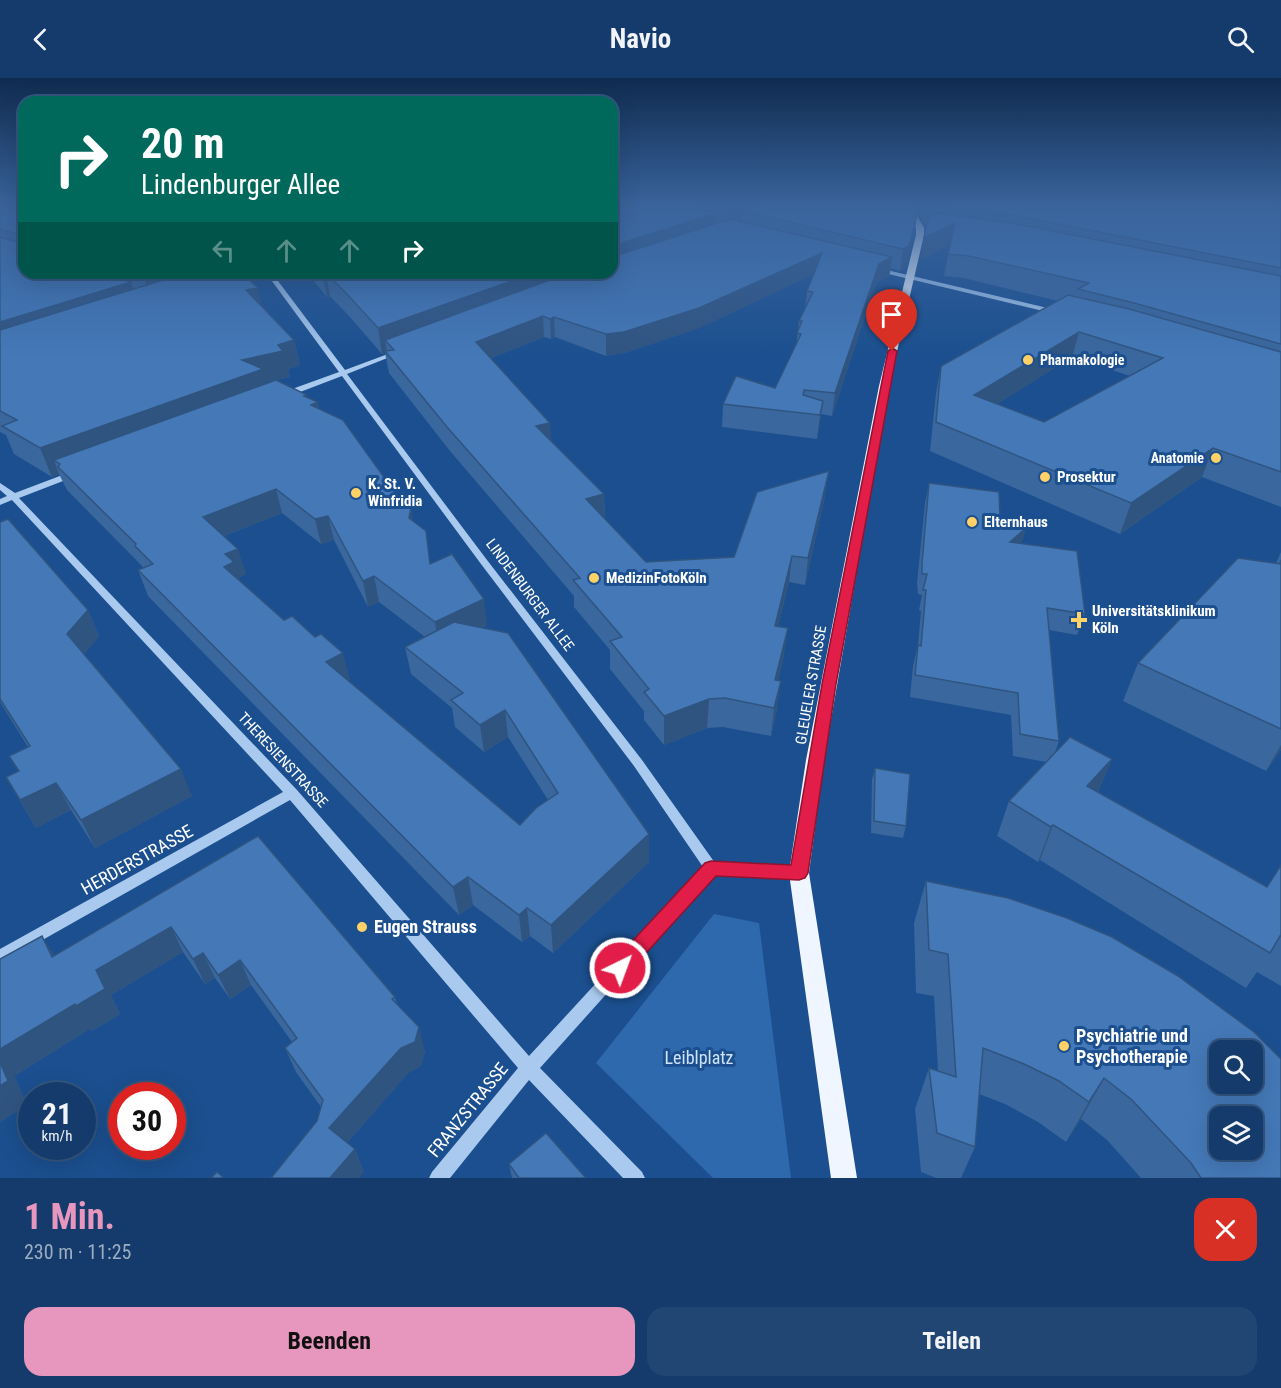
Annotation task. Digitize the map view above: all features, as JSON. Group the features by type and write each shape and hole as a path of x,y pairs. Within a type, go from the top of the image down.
{"main road":[{"name":"GLEUELER STRASSE","path":"844,1178 799,873 815,760 887,373 916,256"}],"street":[{"path":"866,266 1059,313"},
{"path":"222,283 234,279"},
{"name":"LINDENBURGER ALLEE","path":"273,279 638,763 711,868"},
{"path":"272,399 410,347"},
{"path":"0,502 80,472"},
{"name":"THERESIENSTRASSE","path":"0,486 14,497 292,793 529,1068"},
{"name":"HERDERSTRASSE","path":"0,957 292,793"},
{"path":"636,1178 529,1068 711,868 799,873"},
{"name":"FRANZSTRASSE","path":"438,1178 529,1068"}],"green space":[{"name":"Leiblplatz","path":"714,914 759,923 791,1178 713,1178 596,1063"}],"building":[{"path":"0,256 18,256 18,279 122,279 131,282 0,322"},
{"path":"618,256 815,256 699,308 624,332 606,334 554,317 550,319 543,316 476,342 550,423 536,426 604,494 586,499 646,562 734,557 757,492 829,471 808,558 792,556 775,626 788,628 775,680 781,681 774,708 725,698 709,699 664,716 644,692 649,689 610,641 622,637 573,580 580,578 447,427 385,351 394,350 385,340 553,279 618,279"},
{"path":"821,256 892,257 879,264 835,393 804,390 803,395 823,401 820,415 723,404 736,376 775,388 801,334 797,333 802,321 799,321 813,292 807,291"},
{"path":"970,256 1181,256 1281,276 1281,344 1078,289 1089,283"},
{"path":"1222,256 1281,256 1281,268"},
{"path":"166,279 248,279 258,288 246,290 294,340 278,345 283,351 242,360 263,369 40,448 2,426 17,420 0,411 0,330"},
{"path":"332,279 517,279 378,328"},
{"path":"1068,295 1129,309 1281,352 1281,472 1213,448 1131,503 936,422 941,366","holes":["1079,332 1163,358 1044,422 974,395"]},
{"path":"276,380 318,402 311,405 343,420 401,501 411,508 409,518 426,531 430,564 452,554 484,599 435,622 374,576 363,581 328,516 315,519 276,489 203,517 238,549 225,554 234,562 224,567 284,620 292,616 315,637 321,634 343,653 326,662 520,825 536,808 558,793 505,710 480,725 451,700 463,693 405,647 454,622 508,633 649,834 551,925 527,908 519,915 468,877 453,887 138,570 153,564 135,546 136,544 58,467 60,464 54,460"},
{"path":"929,483 999,492 1000,518 1026,528 1010,542 1077,551 1085,614 1047,608 1059,741 1020,734 1018,693 915,675 918,645 921,646 926,590 923,590 927,574 922,574 922,563"},
{"path":"8,519 88,610 67,634 181,769 81,820 56,783 20,800 6,777 19,771 9,756 30,746 0,699 0,522"},
{"path":"1238,558 1280,564 1281,560 1281,729 1138,663"},
{"path":"1070,737 1112,759 1087,786 1267,887 1281,865 1281,937 1270,953 1009,801"},
{"path":"875,768 910,774 906,826 874,821"},
{"path":"258,836 395,997 392,999 419,1027 415,1042 401,1048 329,1128 355,1149 330,1178 271,1178 317,1121 323,1100 285,1048 297,1038 240,960 218,975 203,953 193,959 171,927 96,970 105,989 76,1006 75,1004 0,1049 0,959 42,936 52,957"},
{"name":"Psychiatrie und Psychotherapie","path":"926,881 1008,898 1067,918 1112,937 1178,976 1262,1040 1209,1040 1209,1094 1263,1094 1263,1041 1281,1059 1281,1178 1201,1178 1191,1163 1132,1100 1104,1078 1089,1102 1059,1081 983,1048 975,1147 937,1133 929,1068 956,1077 948,954 929,950"},
{"path":"0,1062 8,1081 0,1086"},
{"path":"546,1133 586,1178 519,1178 509,1164"},
{"path":"217,1172 224,1178 211,1178"}],"place":[{"name":"Pharmakologie","path":"1028,360"},
{"name":"Anatomie","path":"1216,458"},
{"name":"Prosektur","path":"1045,477"},
{"name":"K. St. V. Winfridia","path":"356,493"},
{"name":"Elternhaus","path":"972,522"},
{"name":"MedizinFotoKöln","path":"594,578"},
{"name":"Universitätsklinikum Köln","path":"1079,620"},
{"name":"Eugen Strauss","path":"362,927"},
{"name":"Psychiatrie und Psychotherapie","path":"1064,1046"}],"route":[{"path":"620,968 711,868 799,873 815,760 892,351"}]}
